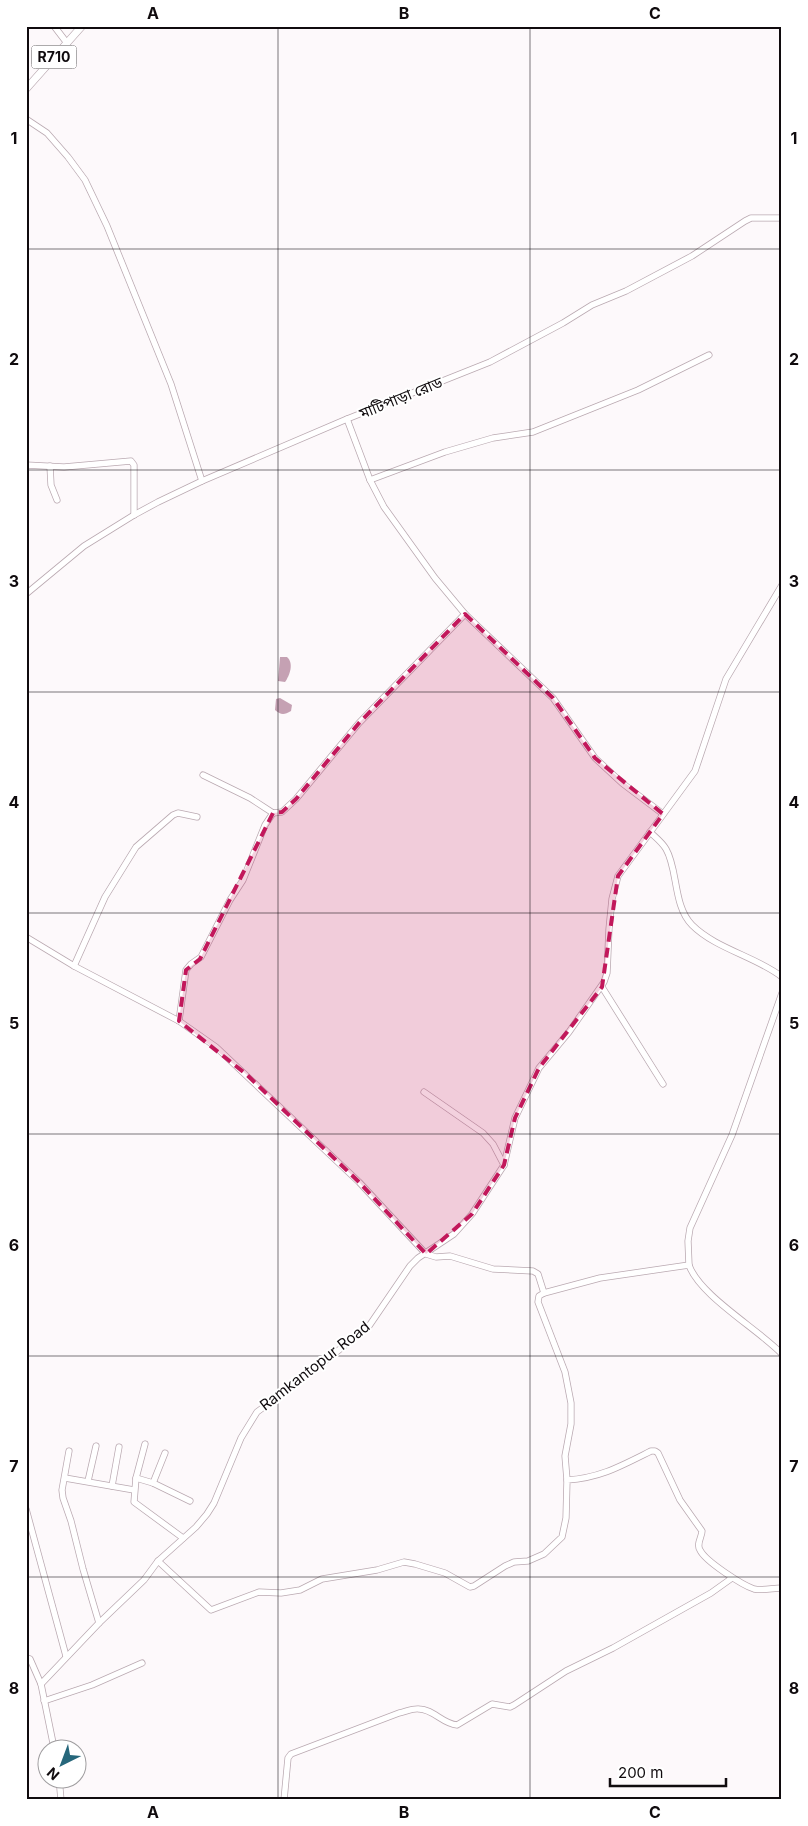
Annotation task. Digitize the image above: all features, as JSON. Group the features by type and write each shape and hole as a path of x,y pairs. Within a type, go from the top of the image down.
{"main road":[{"name":"R710","path":"26,88 82,26"}],"street":[{"path":"54,26 67,43"},
{"path":"26,119 47,133 85,180 127,273 171,384 202,481"},
{"name":"মাটিপাড়া রোড","path":"26,594 84,546 134,515 202,481 347,419 490,362 563,323 592,305 626,291 692,256 751,218 782,218"},
{"path":"370,480 445,452 493,438 533,432 638,390 709,355"},
{"path":"347,419 370,480 384,507 435,578 465,614 553,698 595,758 622,783 663,814"},
{"path":"26,465 79,466 131,461 134,465 134,515"},
{"path":"50,466 52,485 57,500"},
{"name":"Ramkantopur Road","path":"41,1684 98,1623 144,1580 158,1561 200,1522 214,1503 241,1438 257,1412 369,1326 410,1266 465,1224 504,1165 515,1118 537,1073 602,986 607,974 612,899 618,876 695,770 726,680 782,585"},
{"path":"202,775 250,798 273,813 282,812 296,799 360,724 465,614"},
{"path":"74,966 105,897 136,847 173,815 178,813 197,817"},
{"path":"180,1021 186,970 201,957 242,880 265,825 273,813"},
{"path":"650,832 661,843 668,854 679,898 685,914 692,924 727,948 782,977"},
{"path":"26,937 74,966 180,1021 216,1047 359,1182 426,1254 436,1257 450,1256 493,1269 533,1271 538,1274 544,1293"},
{"path":"602,986 663,1084"},
{"path":"782,993 732,1135 690,1228 688,1240 689,1265 696,1280 782,1354"},
{"path":"424,1092 461,1116 490,1139 504,1165"},
{"path":"158,1561 211,1610 258,1592 281,1593 300,1590 322,1579 377,1570 404,1562 445,1573 470,1587 505,1566 514,1562 528,1561 544,1554 562,1537 566,1518 565,1456 571,1424 571,1403 565,1372 538,1302 539,1296 600,1278 689,1265"},
{"path":"146,1444 136,1478 134,1502 183,1538"},
{"path":"88,1481 96,1446"},
{"path":"112,1486 119,1447"},
{"path":"69,1451 62,1490 63,1498 71,1521 98,1623"},
{"path":"566,1480 587,1479 616,1469 651,1451 655,1451 658,1453 680,1500 702,1531 698,1544 700,1550 732,1578 755,1589 782,1588"},
{"path":"153,1483 165,1453"},
{"path":"64,1478 134,1490"},
{"path":"136,1478 153,1483 190,1501"},
{"path":"26,1509 66,1656"},
{"path":"284,1800 288,1758 291,1754 399,1713 424,1710 448,1723 457,1725 492,1704 510,1707 566,1671 613,1648 711,1593 732,1578"},
{"path":"26,1658 30,1659 41,1684 52,1738"},
{"path":"44,1701 92,1685 142,1663"}],"highlighted area":[{"path":"465,614 553,698 595,758 663,814 618,876 602,987 539,1068 515,1118 504,1165 472,1214 426,1254 359,1182 246,1074 179,1021 186,970 200,959 273,813 282,812 296,799 359,723"}],"shaded area":[{"path":"280,657 287,657 291,666 290,673 285,682 278,681"},
{"path":"280,698 292,705 291,711 283,714 275,710 276,699"}]}
